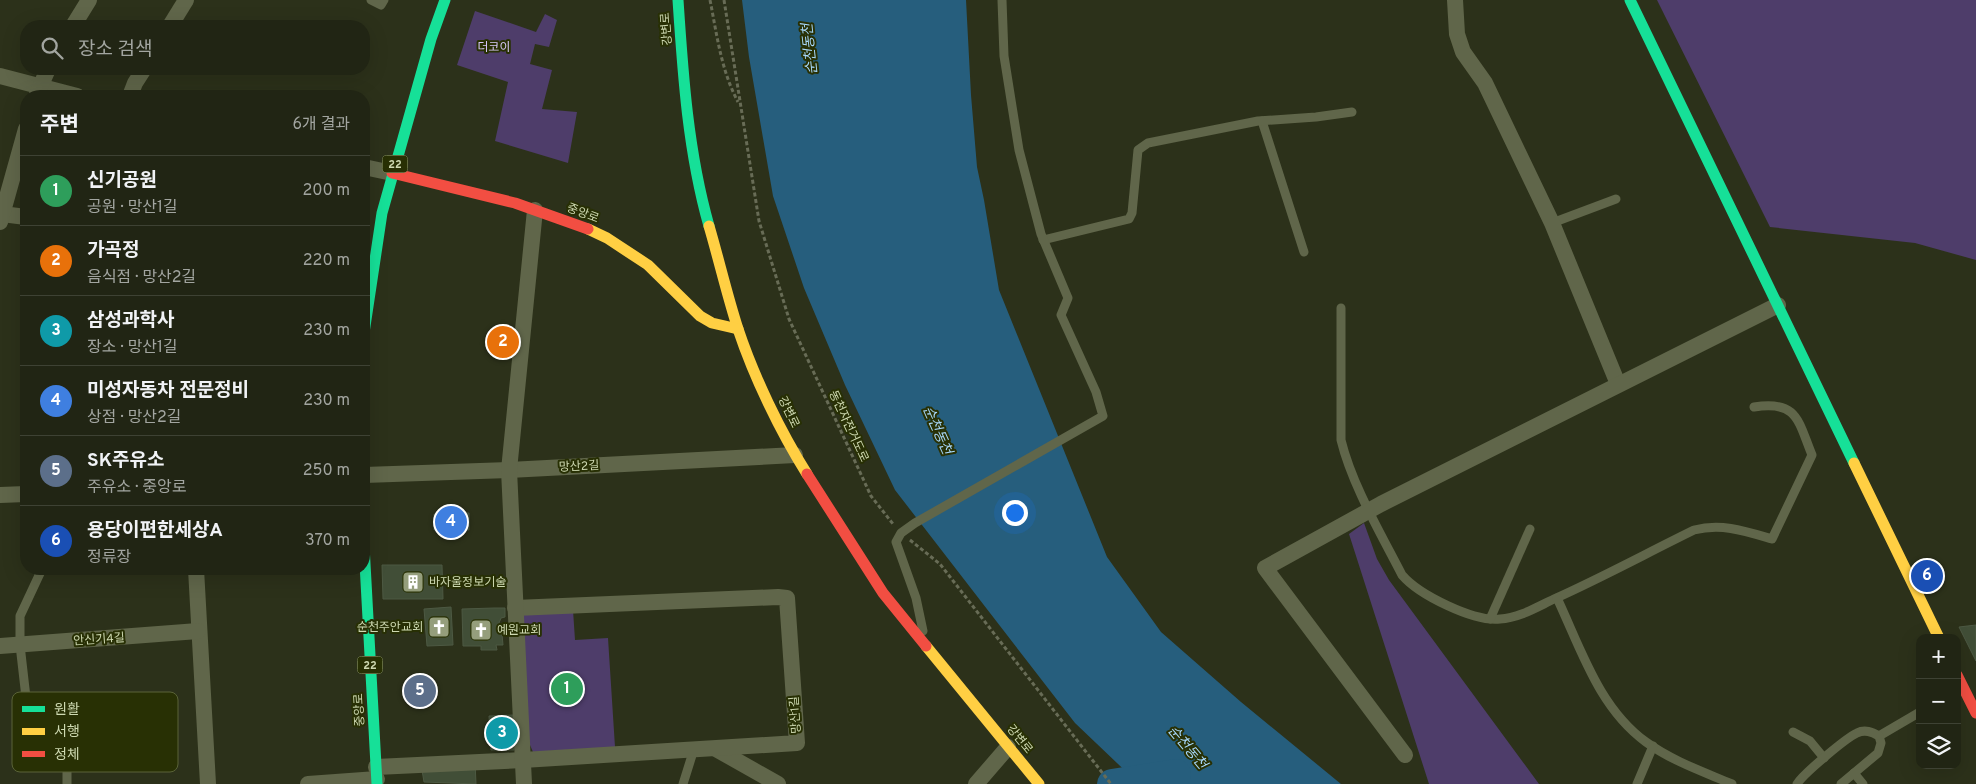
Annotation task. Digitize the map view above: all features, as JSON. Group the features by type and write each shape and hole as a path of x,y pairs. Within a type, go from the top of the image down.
{"main road":[{"name":"22","path":"370,293 382,213 431,39 445,0"},
{"name":"강변로","path":"678,0 684,90 691,146 701,198 738,329 753,369 795,455 883,593 1039,784"},
{"path":"1630,0 1937,634"},
{"name":"중앙로","path":"392,174 468,191 536,210 587,228 648,265 700,316 712,323 738,329"},
{"name":"중앙로","path":"366,575 377,777"},
{"path":"1964,684 1976,714"}],"street":[{"path":"77,20 89,0"},
{"path":"174,20 186,0"},
{"path":"1455,0 1457,34 1463,52 1485,82 1552,223 1618,384"},
{"path":"38,90 45,75"},
{"path":"132,90 140,75"},
{"path":"0,76 35,90"},
{"path":"20,150 1,218 20,217"},
{"path":"370,168 392,174"},
{"path":"524,784 509,470 536,210"},
{"path":"1405,755 1265,568 1369,510 1778,305"},
{"name":"망산2길","path":"370,474 509,470 795,455"},
{"path":"0,495 20,494"},
{"path":"196,575 208,784"},
{"name":"망산1길","path":"308,784 523,760 797,743 787,598 515,608"},
{"name":"안신기4길","path":"0,646 198,631"},
{"path":"976,784 1008,748"},
{"path":"716,749 778,784"}],"lane":[{"path":"371,0 381,6 384,0"},
{"path":"926,646 916,598 896,542 902,534 915,523 1103,416 1096,392 1061,314 1068,298 1043,240 1019,150 1004,56 1002,0"},
{"path":"1043,240 1128,219 1132,213 1138,150 1148,143 1262,121 1352,112"},
{"path":"1262,121 1304,252"},
{"path":"1552,223 1616,198"},
{"path":"1340,308 1342,440 1345,454 1369,510 1402,575 1409,583 1444,603 1485,619 1502,619 1520,614 1557,598 1694,530 1711,526 1728,528 1772,539 1812,455 1796,418 1790,411 1781,406 1754,407"},
{"path":"1490,619 1530,529"},
{"path":"25,692 20,645 20,616 39,575"},
{"path":"1557,598 1598,688 1623,722 1647,743 1682,762 1732,784"},
{"path":"1796,783 1857,732 1865,731 1879,736 1916,714"},
{"path":"1793,732 1810,741 1824,758"},
{"path":"1841,784 1878,754 1881,743 1879,736"},
{"path":"1640,783 1653,746"},
{"path":"683,784 694,749"},
{"path":"1854,773 1862,784"}],"path":[{"path":"710,0 724,70 740,106"},
{"name":"동천자전거도로","path":"724,0 759,221 789,319 872,496 902,534 940,564 1111,784"}],"green space":[{"path":"1657,0 1976,0 1976,260 1915,243 1770,227"},
{"name":"더코이","path":"475,11 536,32 545,14 557,20 549,47 535,44 530,64 552,70 542,109 577,112 568,163 495,141 508,82 457,65"},
{"path":"1364,523 1377,559 1389,580 1539,784 1429,784 1349,534"},
{"path":"573,610 575,640 608,638 615,747 533,752 527,738 519,613"}],"water":[{"name":"순천동천","path":"742,0 966,0 977,167 999,290 1107,557 1161,632 1241,702 1341,784 1139,784 1075,723 895,490 845,385 804,288 773,196 749,57"}],"building":[{"path":"469,513 469,530 434,530 434,514"},
{"name":"바자울정보기술","path":"382,565 442,565 443,599 383,599"},
{"name":"순천주안교회","path":"451,607 453,645 427,646 424,609"},
{"name":"예원교회","path":"505,608 505,617 501,618 499,623 503,645 496,645 497,650 481,650 481,646 463,646 462,609"},
{"path":"1976,625 1976,661 1959,627"},
{"path":"513,715 514,750 491,750 489,716"},
{"path":"475,762 476,784 424,782 422,770"}],"waterway":[{"path":"1112,784 1176,774"}],"traffic: fast":[{"path":"370,293 382,213 431,39 445,0"},
{"path":"678,0 684,85 691,142 709,226"},
{"path":"1630,0 1854,463"},
{"path":"366,575 377,784"}],"traffic: slow":[{"path":"709,226 744,347 778,422 807,474"},
{"path":"588,229 607,238 648,265 700,316 712,323 738,329"},
{"path":"1854,463 1937,634"},
{"path":"926,646 1039,784"}],"traffic: jam":[{"path":"392,173 515,203 588,229"},
{"path":"807,474 883,593 926,646"},
{"path":"1959,679 1976,713"}],"place":[{"name":"가곡정","path":"503,342"},
{"name":"미성자동차 전문정비","path":"451,522"},
{"name":"용당이편한세상A","path":"1927,576"},
{"name":"바자울정보기술","path":"413,582"},
{"name":"순천주안교회","path":"439,627"},
{"name":"예원교회","path":"481,630"},
{"name":"신기공원","path":"567,689"},
{"name":"SK주유소","path":"420,691"},
{"name":"삼성과학사","path":"502,733"}]}
